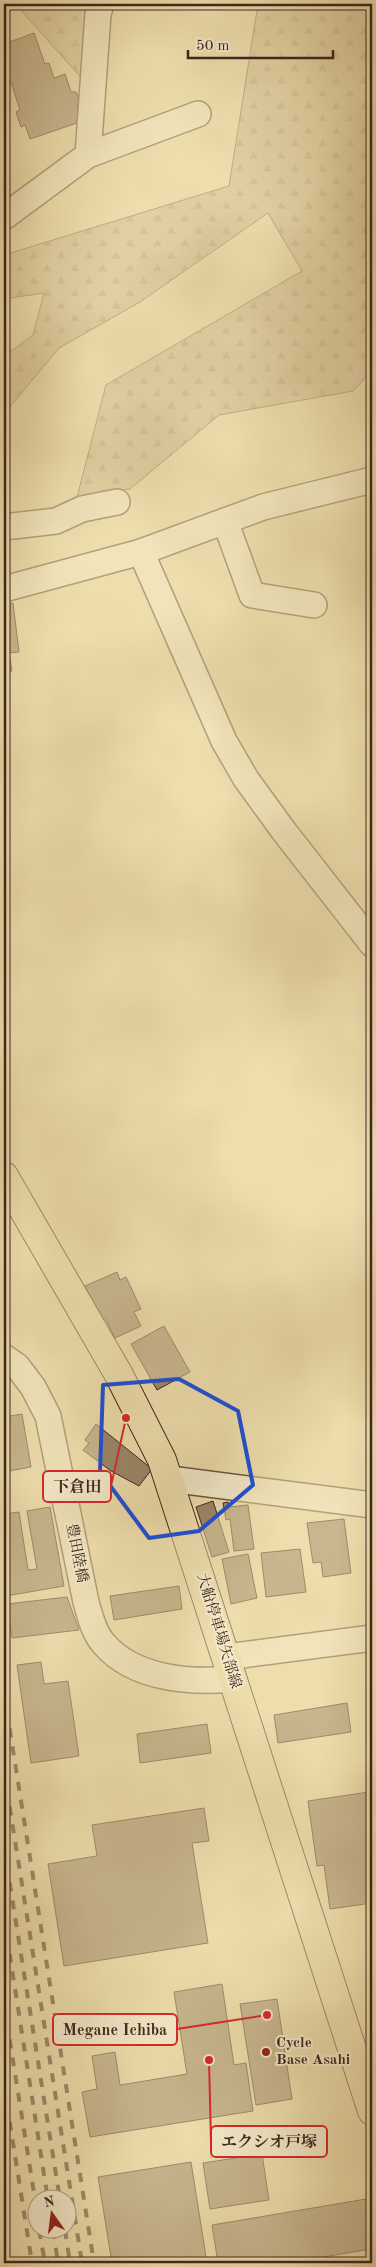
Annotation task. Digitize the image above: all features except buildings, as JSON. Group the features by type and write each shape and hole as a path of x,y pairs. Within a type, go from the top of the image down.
{"main road":[{"name":"大船停車場矢部線","path":"4,1176 119,1375 170,1479 372,2111"}],"street":[{"path":"88,155 98,14 101,4"},
{"path":"4,217 88,155 198,114"},
{"path":"4,589 142,552 263,507 371,485"},
{"path":"4,527 56,521 82,509 117,502"},
{"path":"226,521 252,595 314,605"},
{"path":"142,552 224,741 246,779 283,830 372,944"},
{"name":"豊田陸橋","path":"4,1356 17,1366 33,1387 48,1416 86,1602 94,1626 104,1644 123,1660 150,1674 209,1681 230,1668"},
{"path":"170,1479 372,1505"},
{"path":"230,1668 372,1638"}],"highlighted area":[{"path":"179,1379 238,1411 253,1485 199,1531 149,1538 100,1472 103,1385"}],"green space":[{"path":"21,4 94,4 85,82 18,7"},
{"path":"258,4 372,4 372,371 353,391 219,415 130,489 77,497 106,385 302,271 268,213 140,302 59,348 9,408 4,428 4,356 33,335 44,293 4,299 4,255 229,186"}],"railway":[{"path":"4,1693 94,2263"},
{"path":"4,1771 82,2263"},
{"path":"4,1847 58,2190"},
{"path":"4,1918 46,2190"},
{"path":"4,2004 34,2190"},
{"path":"4,2086 32,2263"},
{"path":"41,2240 45,2263"},
{"path":"55,2240 58,2263"},
{"path":"67,2240 70,2263"}],"place":[{"name":"下倉田","path":"126,1418"},
{"name":"Megane Ichiba","path":"267,2015"},
{"name":"Cycle Base Asahi","path":"266,2052"},
{"name":"エクシオ戸塚","path":"209,2060"}]}
